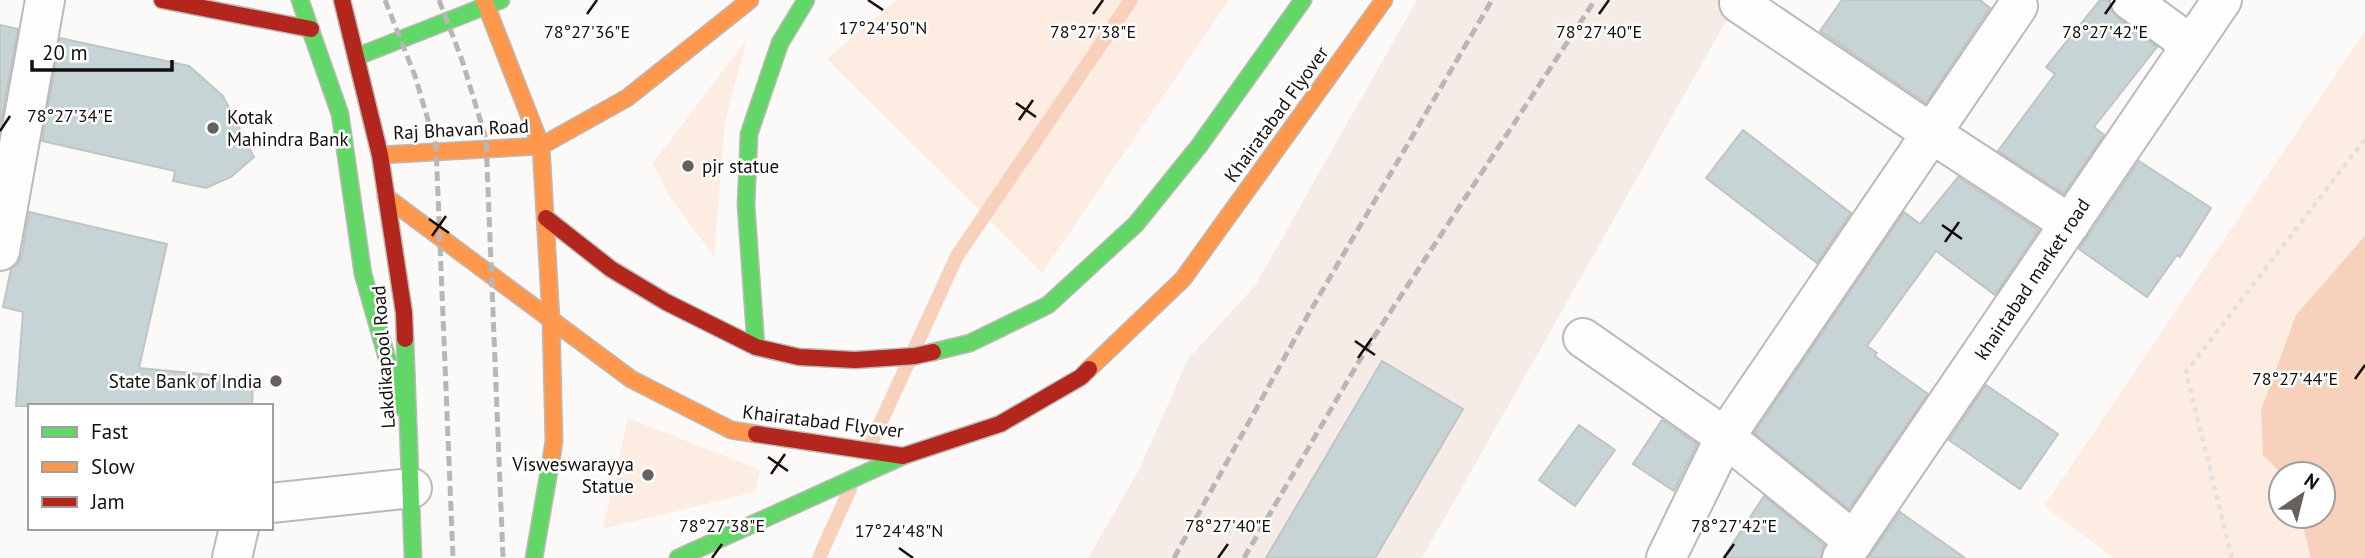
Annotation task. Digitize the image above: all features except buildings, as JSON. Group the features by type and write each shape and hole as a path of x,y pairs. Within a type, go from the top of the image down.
{"main road":[{"path":"162,0 311,29"},
{"path":"300,0 340,114 363,274 410,436"},
{"name":"Lakdikapool Road","path":"342,0 380,155 404,313 412,488 412,558"},
{"name":"Raj Bhavan Road","path":"380,155 541,146 627,97 750,0"},
{"path":"756,347 746,205 749,134 780,43 807,0"},
{"path":"546,218 611,269 666,302 756,347 799,357 855,360 915,356 970,343 1048,305 1136,224 1199,146 1303,0"},
{"name":"Khairatabad Flyover","path":"386,197 631,379 731,430 903,456 1000,424 1081,377 1183,279 1384,0"},
{"path":"356,57 491,2 541,146 551,319 554,441 534,558"},
{"path":"678,558 903,456"}],"street":[{"path":"0,251 45,0"},
{"path":"2130,0 2191,45"},
{"name":"khairtabad market road","path":"1848,550 2222,0"},
{"path":"1739,2 2070,224"},
{"path":"1665,558 1725,438 2018,6"},
{"path":"1583,338 1725,438 1848,550"},
{"path":"273,503 412,488"},
{"path":"232,558 239,530"}],"path":[{"path":"2232,558 2186,372 2365,139"}],"shaded area":[{"path":"896,0 1229,0 1042,273 827,59"},
{"path":"1417,0 1738,0 1422,558 1088,558 1139,470 1188,359 1255,286"},
{"path":"2365,31 2365,558 2114,558 2044,506"},
{"path":"747,39 725,122 714,257 667,193 653,163"},
{"path":"2365,236 2365,558 2311,558 2304,530 2337,530 2337,460 2268,460 2263,455 2261,410 2296,315"},
{"path":"628,418 760,470 755,492 603,529"}],"waterway":[{"path":"869,448 957,256 1131,0"},
{"path":"819,558 850,489"}],"railway":[{"path":"385,0 415,76 436,147 453,558"},
{"path":"439,0 462,60 486,139 503,558"},
{"path":"1174,558 1308,315 1492,0"},
{"path":"1244,558 1368,346 1595,0"}],"traffic: fast":[{"path":"300,0 340,114 363,274 401,407"},
{"path":"356,57 501,0"},
{"path":"756,347 746,205 749,134 780,43 806,0"},
{"path":"933,352 970,343 1048,305 1136,224 1199,146 1303,0"},
{"path":"405,339 413,558"},
{"path":"534,558 552,454"},
{"path":"678,558 903,456"}],"traffic: slow":[{"path":"484,0 541,146 551,319 552,454"},
{"path":"380,155 541,146 627,98 750,0"},
{"path":"1089,369 1183,279 1384,0"},
{"path":"386,197 631,379 731,430 756,434"}],"traffic: jam":[{"path":"162,0 311,29"},
{"path":"342,0 380,155 404,313 405,339"},
{"path":"546,218 611,269 666,302 756,347 799,357 855,360 915,356 933,352"},
{"path":"756,434 903,456 1000,424 1081,377 1089,369"}],"place":[{"name":"Kotak Mahindra Bank","path":"213,128"},
{"name":"pjr statue","path":"688,166"},
{"name":"State Bank of India","path":"276,381"},
{"name":"Visweswarayya Statue","path":"648,475"}]}
